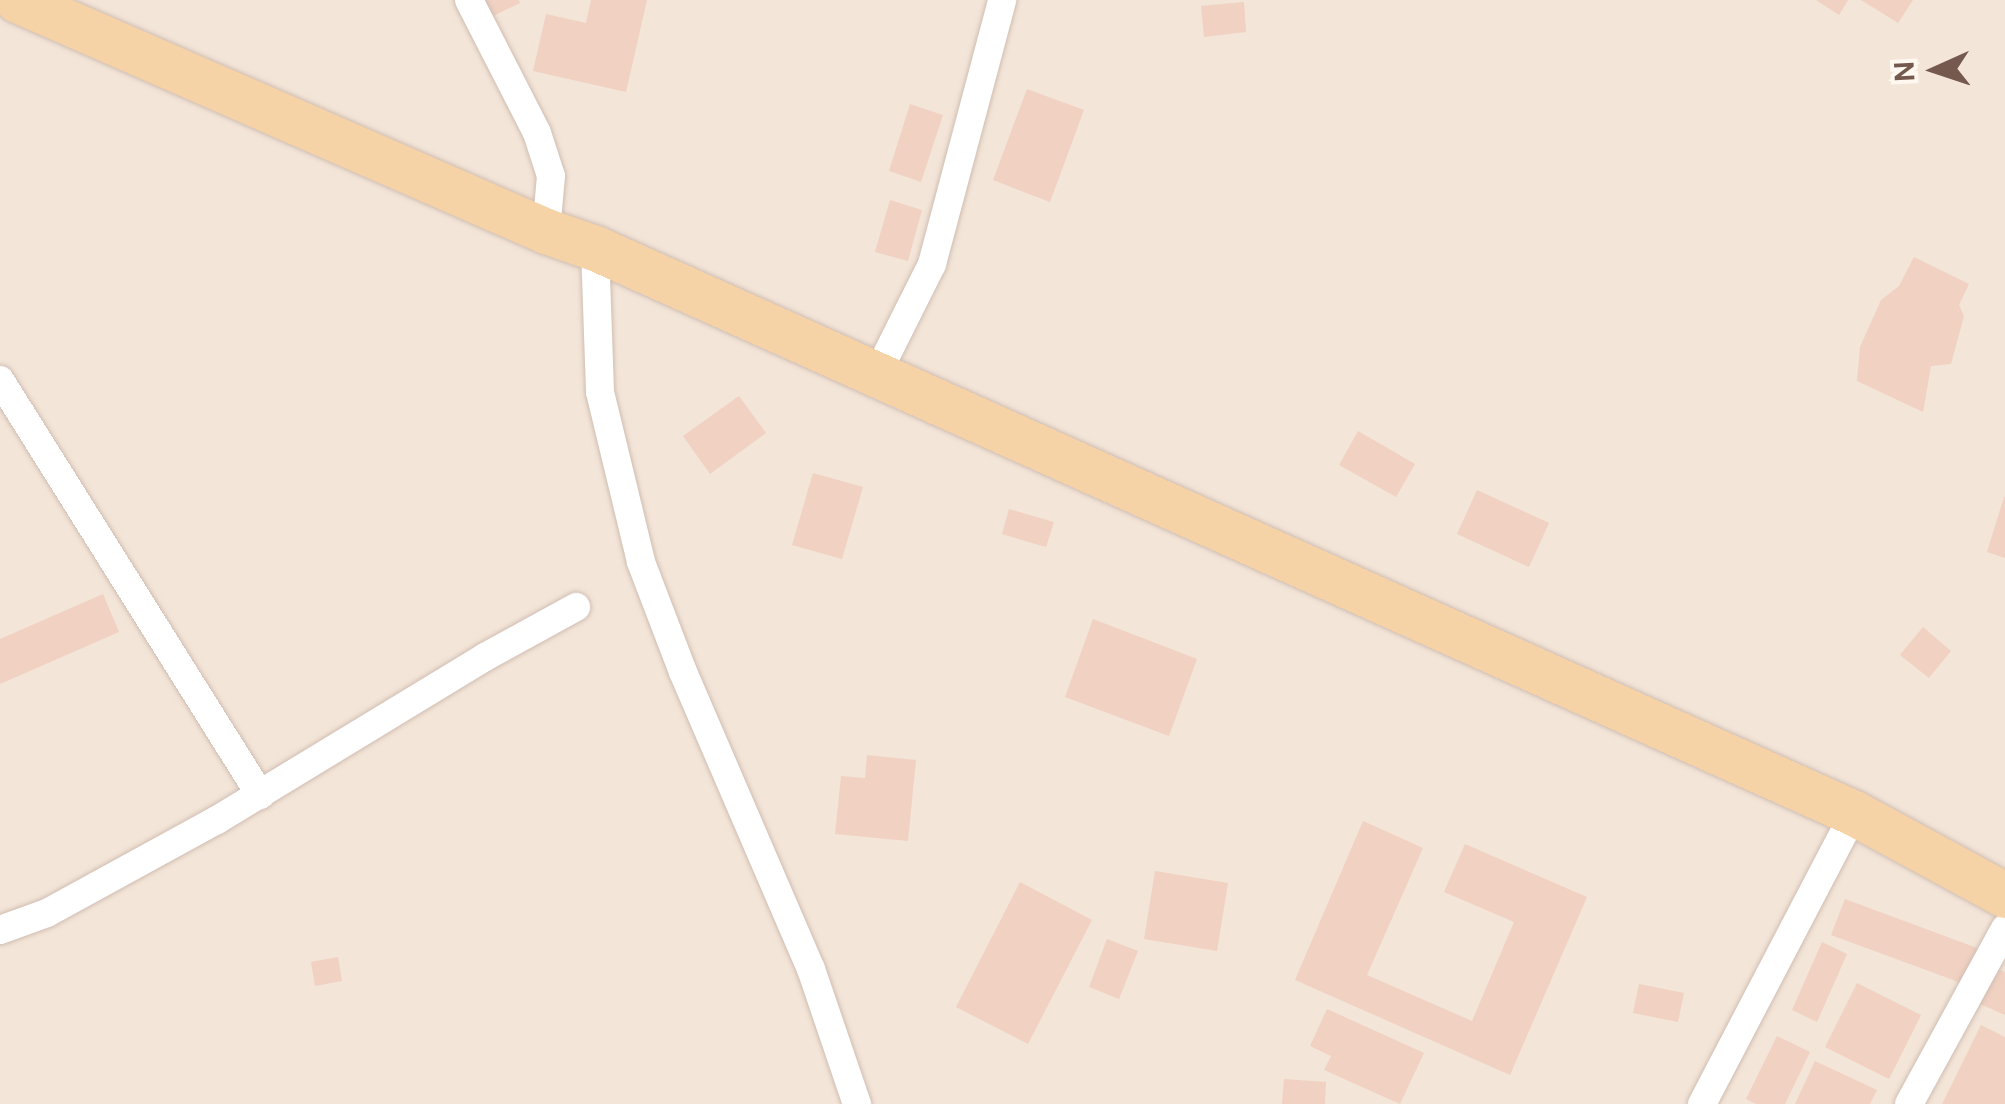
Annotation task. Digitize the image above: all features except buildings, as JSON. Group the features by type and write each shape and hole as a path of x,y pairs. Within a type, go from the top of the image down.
{"main road":[{"path":"18,0 595,248 1854,813 2005,895"}],"street":[{"path":"469,0 542,147 551,176 546,230"},
{"path":"877,374 932,264 1002,0"},
{"path":"595,248 600,392 641,562 683,672 811,970 857,1104"},
{"path":"0,380 260,795"},
{"path":"0,930 47,913 260,795 485,657 576,607"},
{"path":"1702,1104 1854,813"},
{"path":"1909,1104 2005,929"}],"shaded area":[{"path":"0,0 2005,0 2005,1104 0,1104"}]}
